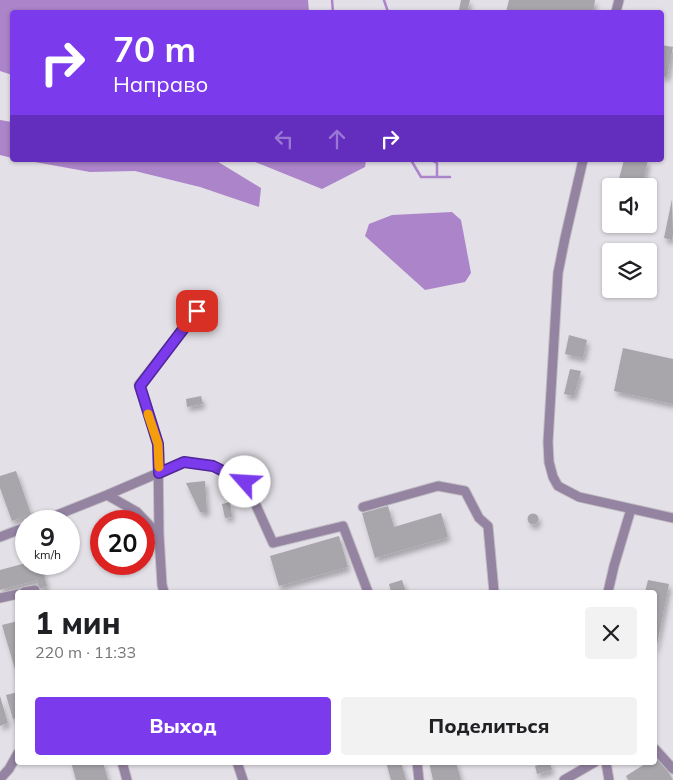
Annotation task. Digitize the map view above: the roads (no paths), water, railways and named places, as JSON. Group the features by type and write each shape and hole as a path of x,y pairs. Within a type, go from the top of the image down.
{"lane":[{"path":"583,162 558,273 548,442 549,462 553,477 558,486 579,497 673,518"},
{"path":"163,590 159,535 158,444 140,386 197,311"},
{"path":"71,510 184,462 213,466 245,482 273,543 344,526 367,590"},
{"path":"362,506 438,486 465,492 480,518 488,526 494,590"},
{"path":"107,496 137,512 159,535"},
{"path":"608,590 631,509"},
{"path":"0,537 15,531"},
{"path":"0,598 15,595"},
{"path":"657,751 673,769"},
{"path":"0,780 15,758"},
{"path":"123,765 127,780"},
{"path":"239,765 243,780"},
{"path":"417,765 419,780"},
{"path":"564,780 590,765"},
{"path":"607,765 610,780"}],"waterway":[{"path":"332,0 333,10"},
{"path":"384,0 387,10"},
{"path":"412,162 421,177 450,177"},
{"path":"435,162 437,163 437,177"}]}
